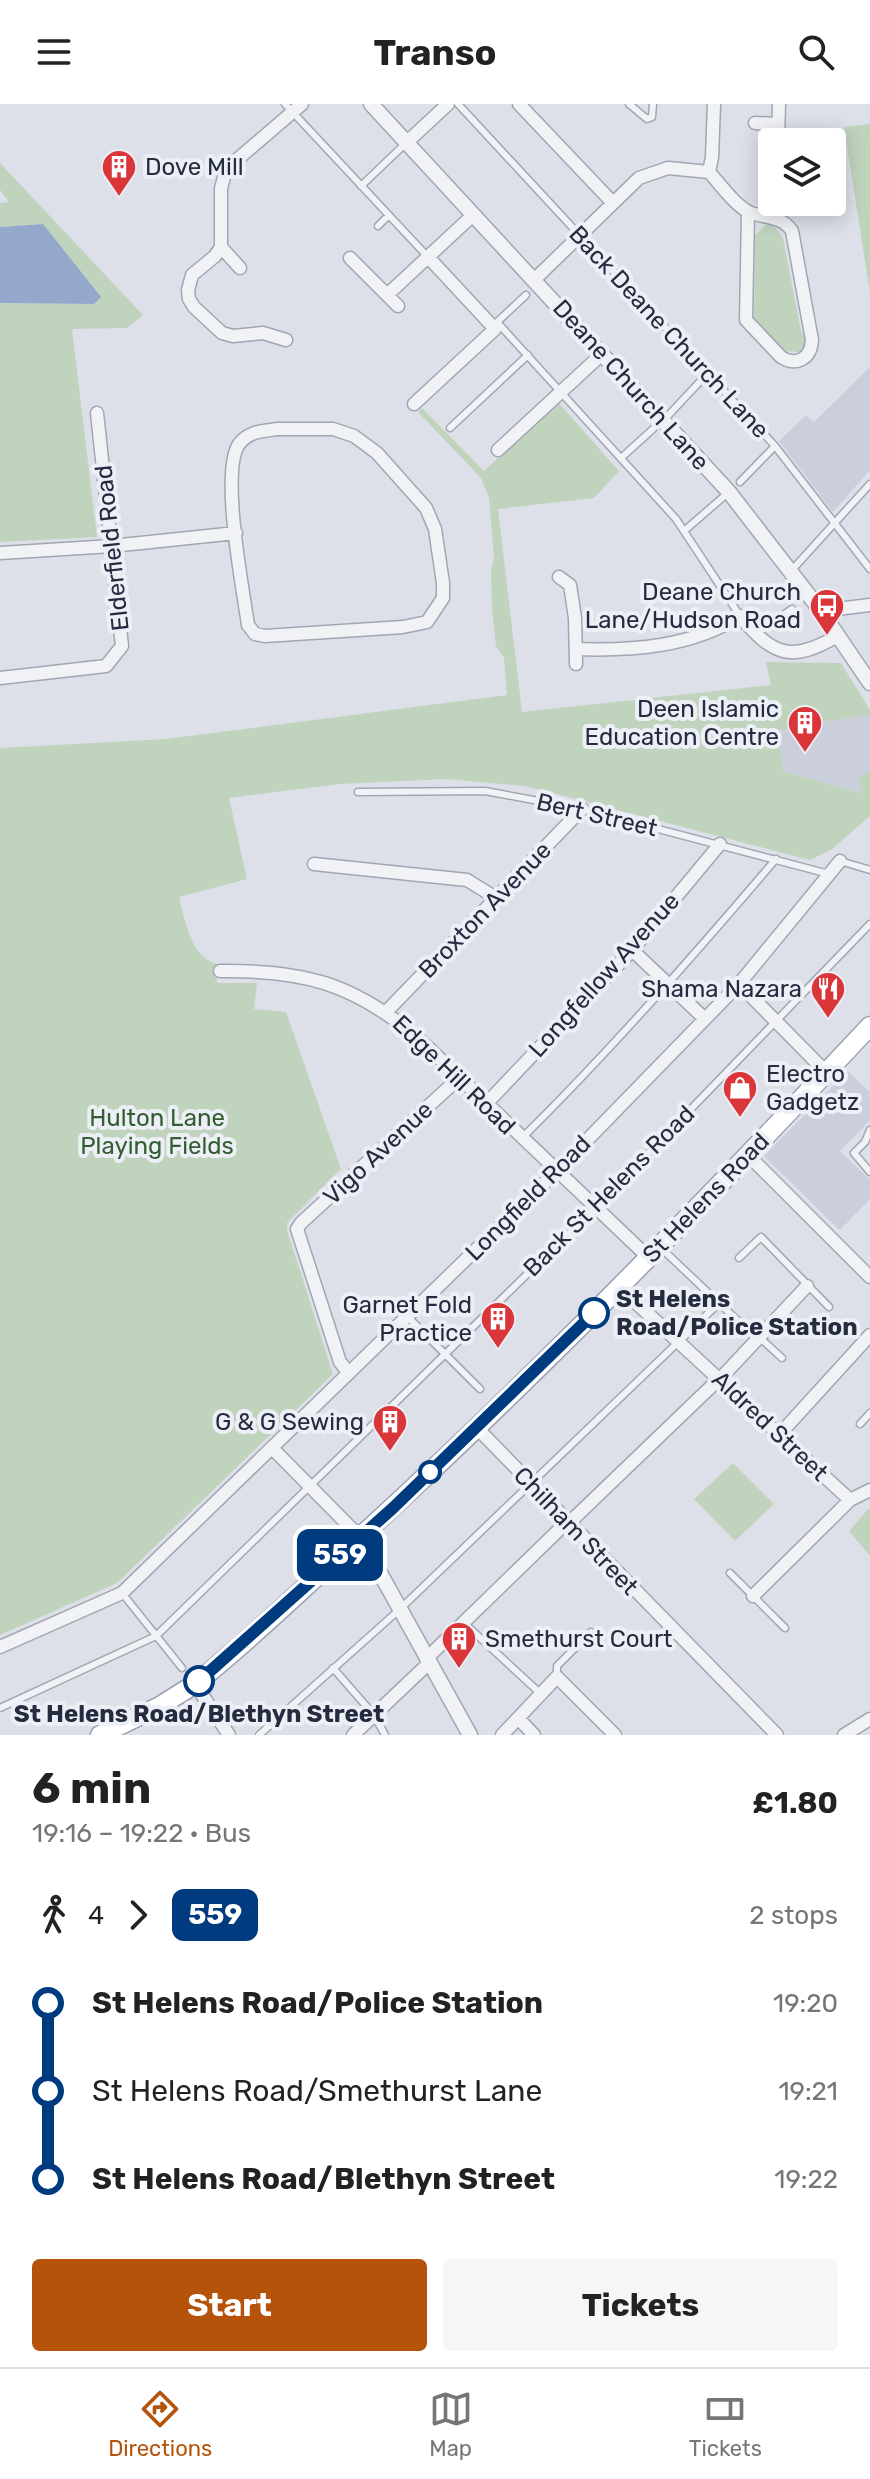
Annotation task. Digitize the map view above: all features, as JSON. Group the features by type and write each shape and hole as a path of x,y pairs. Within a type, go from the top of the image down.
{"main road":[{"name":"St Helens Road","path":"100,1735 160,1706 195,1684 360,1537 620,1288 870,1026"}],"street":[{"name":"Deane Church Lane","path":"371,104 602,354 658,425 729,492 821,611 870,683"},
{"path":"406,143 448,104"},
{"path":"519,104 612,202"},
{"path":"709,172 714,104"},
{"path":"778,128 779,104"},
{"path":"286,340 263,333 234,342 206,321 189,299 188,290 192,275 221,247 221,182 226,169 293,107"},
{"path":"755,123 778,124"},
{"path":"534,280 630,184 653,172 683,168 709,172 748,212 778,219 792,231 812,340 809,353 800,361 787,361 781,357 746,320 748,212"},
{"path":"387,295 473,215"},
{"path":"221,247 240,268"},
{"path":"414,404 495,326 428,257"},
{"path":"350,258 398,306"},
{"path":"498,450 602,354"},
{"path":"418,382 428,392"},
{"name":"Elderfield Road","path":"0,678 106,666 122,646 97,413"},
{"path":"322,429 354,436 377,453 426,508 435,529 443,598 427,622 403,627 281,636 255,634 248,625 236,533 232,464 238,445 251,432 322,429"},
{"path":"0,553 112,546 236,533"},
{"path":"570,580 576,664"},
{"path":"821,611 870,605"},
{"path":"576,649 609,650 691,640 718,630 740,616 755,634 774,647 795,653 814,650 837,636"},
{"path":"671,627 671,642"},
{"name":"Broxton Avenue","path":"387,1011 582,809"},
{"name":"Longfellow Avenue","path":"486,1104 632,950 720,844"},
{"name":"Longfield Road","path":"0,1647 122,1593 556,1172 739,984 840,861"},
{"path":"314,864 467,880 496,898"},
{"path":"632,950 705,1019"},
{"name":"Edge Hill Road","path":"220,971 277,971 301,975 359,996 387,1011 595,1208 654,1253"},
{"path":"739,984 826,1072"},
{"name":"Vigo Avenue","path":"348,1372 340,1362 297,1229 459,1078"},
{"path":"748,1155 870,1277"},
{"path":"353,1735 464,1623 720,1379 807,1286"},
{"name":"Aldred Street","path":"620,1288 850,1500"},
{"path":"779,1435 870,1335"},
{"name":"Chilham Street","path":"477,1428 777,1735"},
{"path":"272,1448 360,1537 470,1735"},
{"path":"753,1596 850,1500 870,1490"},
{"path":"502,1735 557,1677 615,1735"},
{"path":"195,1684 229,1735"},
{"path":"518,1718 534,1735"},
{"path":"844,1735 870,1719"}],"lane":[{"name":"Back Deane Church Lane","path":"458,104 775,446 870,569"},
{"path":"629,104 647,119 652,117 653,104"},
{"path":"293,107 428,257"},
{"path":"361,186 406,143"},
{"path":"378,226 389,215"},
{"path":"526,295 495,326 528,355 684,531 740,616"},
{"path":"450,428 528,355"},
{"path":"621,458 707,374"},
{"path":"740,482 775,446"},
{"path":"790,572 870,484"},
{"path":"684,531 729,492"},
{"path":"755,634 792,609"},
{"name":"Bert Street","path":"358,792 485,791 582,809 830,874"},
{"path":"521,1139 588,1073 669,985 776,859"},
{"path":"840,861 870,870"},
{"name":"Back St Helens Road","path":"0,1708 156,1636 595,1208 870,924"},
{"path":"870,1130 865,1142 854,1153 870,1172"},
{"path":"739,1258 761,1237 829,1307"},
{"path":"654,1253 719,1303 782,1358"},
{"path":"259,1735 399,1610 719,1303"},
{"path":"407,1316 480,1389"},
{"path":"860,1424 870,1413"},
{"path":"730,1573 785,1628"},
{"path":"122,1593 182,1668"},
{"path":"464,1623 541,1694"},
{"path":"557,1677 557,1666 591,1632"},
{"path":"333,1668 374,1715 385,1735"}],"shaded area":[{"path":"870,367 870,470 833,512 779,441 806,415 814,422"},
{"name":"Deen Islamic Education Centre","path":"870,714 870,772 857,780 864,793 784,772 776,731"},
{"path":"848,1071 870,1092 870,1120 840,1151 870,1180 870,1199 840,1230 764,1156"}],"green space":[{"path":"870,124 870,293 846,128"},
{"path":"0,163 143,315 127,328 72,329 97,537 0,542 0,303 94,304 43,224 0,227 0,203 9,202 0,190"},
{"path":"767,224 774,226 783,238 801,331 808,341 801,352 784,351 754,324 755,235"},
{"name":"Hulton Lane Playing Fields","path":"558,402 619,471 594,498 498,509 522,712 771,685 766,662 841,663 870,714 777,731 784,772 863,793 857,779 870,772 870,816 831,850 810,860 525,786 446,779 340,784 229,798 247,879 179,897 195,946 208,960 216,963 217,983 257,983 254,1009 286,1012 341,1169 287,1223 333,1374 117,1583 0,1635 0,748 166,739 507,695 504,658 496,646 492,609 491,571 494,558 489,498 481,478 418,412 422,408 484,471"},
{"path":"733,1463 774,1504 735,1541 694,1499"},
{"path":"870,1507 870,1556 849,1531"}],"water":[{"path":"43,224 101,297 94,304 0,303 0,227"}],"bus line":[{"name":"559","path":"199,1681 393,1508 594,1313"}],"place":[{"name":"Dove Mill","path":"119,198"},
{"name":"Deane Church Lane/Hudson Road","path":"827,637"},
{"name":"Deen Islamic Education Centre","path":"805,754"},
{"name":"Shama Nazara","path":"828,1020"},
{"name":"Electro Gadgetz","path":"740,1119"},
{"name":"St Helens Road/Police Station","path":"594,1313"},
{"name":"Garnet Fold Practice","path":"498,1350"},
{"name":"G & G Sewing","path":"390,1453"},
{"name":"Smethurst Court","path":"459,1670"},
{"name":"St Helens Road/Blethyn Street","path":"199,1681"}]}
